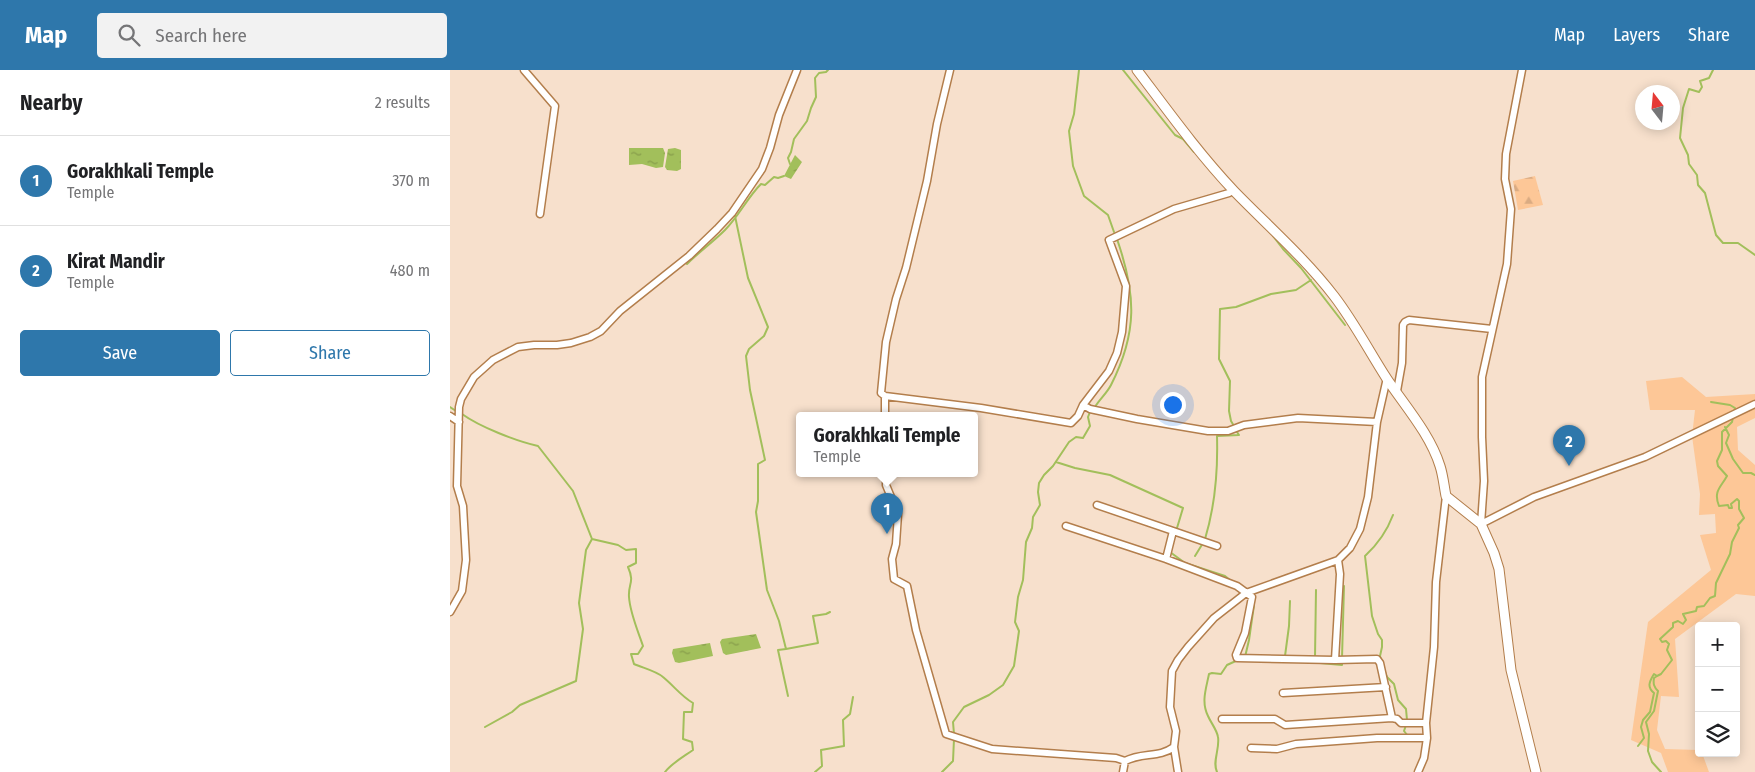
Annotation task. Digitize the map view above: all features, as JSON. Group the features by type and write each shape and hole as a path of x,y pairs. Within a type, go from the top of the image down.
{"street":[{"path":"524,70 555,106 540,214"},
{"path":"450,612 462,592 466,560 463,506 457,486 459,422 461,399 474,376 494,360 518,347 571,343 601,331 620,312 689,256 732,213 762,169 770,148 778,115 797,70"},
{"path":"950,70 937,124 925,191 888,334 881,393 885,396 981,408 1071,423 1078,416 1083,405 1109,371 1117,353 1122,332 1126,286 1109,240 1174,209 1233,190"},
{"path":"1137,70 1179,126 1233,190 1300,255 1334,295 1352,320 1428,441 1440,466 1446,496 1436,582 1434,647 1426,723 1427,738 1424,758 1418,772"},
{"path":"1481,524 1484,481 1482,377 1507,264 1511,209 1505,179 1506,154 1522,70"},
{"path":"1397,391 1402,363 1403,325 1405,322 1409,320 1492,329"},
{"path":"1178,772 1174,748 1176,731 1170,707 1172,671 1188,647 1214,618 1246,593 1338,560 1350,548 1360,529 1368,497 1377,422 1387,378"},
{"path":"885,396 885,412"},
{"path":"1481,524 1534,497 1645,457 1755,404"},
{"path":"1083,405 1090,409 1138,419 1208,431 1228,431 1244,425 1298,418 1377,422"},
{"path":"450,416 459,422"},
{"path":"886,477 886,485 898,514 896,544 892,559 894,579 907,586 916,630 946,734 992,749 1116,758 1124,761 1142,754 1166,753 1174,748"},
{"path":"1446,496 1481,524 1494,552 1499,569 1511,670 1536,772"},
{"path":"1097,505 1217,546"},
{"path":"1066,526 1166,559 1237,586 1252,597 1245,633 1236,655 1237,658 1377,659 1380,663 1392,718"},
{"path":"1166,559 1173,531"},
{"path":"1335,660 1340,574 1338,560"},
{"path":"1283,693 1386,687"},
{"path":"1222,719 1275,719 1285,725 1392,718 1397,719 1401,723 1426,723"},
{"path":"1251,748 1277,749 1296,744 1377,738 1427,738"},
{"path":"1123,772 1124,761"}],"green space":[{"path":"1535,176 1543,205 1518,210 1513,181"},
{"path":"1682,377 1706,397 1755,394 1755,418 1737,427 1738,450 1755,465 1755,596 1736,594 1698,622 1695,622 1695,624 1675,639 1679,697 1661,696 1657,730 1665,749 1695,750 1695,757 1703,757 1709,772 1668,772 1661,753 1631,740 1648,622 1711,570 1700,535 1716,533 1715,514 1699,515 1700,494 1692,436 1695,410 1650,410 1646,381"}],"water":[{"path":"629,148 663,148 665,153 663,167 656,168 642,164 629,165"},
{"path":"675,148 681,150 681,169 677,171 667,170 665,167 668,149"},
{"path":"795,155 802,162 791,179 784,176"},
{"path":"756,634 761,648 726,655 723,653 720,642 722,639"},
{"path":"710,643 713,656 679,663 675,662 672,653 673,649"}],"waterway":[{"path":"790,164 788,158 794,139 807,121 816,97 815,78 819,73 828,70"},
{"path":"1079,70 1074,114 1069,131 1073,166 1084,196 1108,215 1114,232"},
{"path":"1123,70 1175,135 1183,139 1194,152"},
{"path":"1713,70 1709,78 1700,81 1702,87 1699,92 1689,89 1683,108 1680,138 1688,155 1689,164 1697,175 1698,185 1705,193 1716,235 1723,243 1738,243 1755,255"},
{"path":"687,264 725,230 761,184 765,185 774,177 784,176"},
{"path":"735,216 748,278 768,327 764,336 749,349 746,356 750,390 765,460 758,464 758,501 756,512 767,590 779,621 786,649 778,650 788,696"},
{"path":"1273,236 1301,268 1345,325"},
{"path":"1095,407 1109,388 1120,366 1130,330 1131,295 1117,239"},
{"path":"1234,426 1229,411 1230,381 1219,359 1220,309 1236,307 1271,294 1296,290 1311,280"},
{"path":"1711,402 1730,405 1735,408 1734,412"},
{"path":"450,407 456,411"},
{"path":"954,734 953,722 964,707 989,695 1003,685 1014,666 1019,631 1015,622 1018,597 1023,580 1026,542 1032,528 1033,517 1040,505 1039,483 1069,442 1076,437 1083,438 1090,426 1088,417 1090,412"},
{"path":"462,414 498,433 538,446 573,491 592,539 618,545 626,550 636,549 636,563 628,567 631,580 629,597 643,646 638,654 631,654 634,664 660,675 693,703 692,712 684,712 683,739 692,742 693,750 674,763 665,772"},
{"path":"1638,746 1644,738 1641,727 1643,720 1650,712 1654,693 1650,686 1651,680 1654,674 1657,676 1661,674 1672,660 1667,650 1669,644 1666,641 1662,642 1660,639 1673,627 1673,623 1678,621 1683,624 1686,620 1683,614 1696,611 1697,607 1704,606 1710,598 1715,596 1716,583 1730,554 1732,542 1739,528 1738,525 1744,518 1739,509 1739,501 1737,499 1731,504 1732,508 1729,508 1728,505 1719,506 1717,501 1718,490 1727,476 1718,466 1717,461 1722,450 1722,432 1732,422 1733,417"},
{"path":"1725,427 1729,435 1726,443 1733,459 1743,473 1755,475"},
{"path":"1205,539 1215,488 1217,436 1239,435 1237,432"},
{"path":"1056,462 1110,475 1183,508 1174,538"},
{"path":"1381,660 1382,640 1372,616 1365,556 1388,527 1393,515"},
{"path":"485,727 512,712 520,705 576,681 583,629 579,603 586,550 592,539"},
{"path":"1195,556 1203,543"},
{"path":"1170,552 1185,563 1225,576 1230,580"},
{"path":"1342,658 1344,586"},
{"path":"1315,657 1316,590"},
{"path":"1285,656 1290,601"},
{"path":"1245,657 1254,605"},
{"path":"786,649 818,643 813,616 830,612"},
{"path":"1217,772 1215,764 1218,737 1206,711 1204,701 1206,690 1209,674 1221,674 1227,665 1238,660"},
{"path":"1320,663 1342,665 1342,662"},
{"path":"1384,669 1387,677 1394,684 1398,700 1406,709 1407,720"},
{"path":"1657,676 1654,678 1654,685 1658,691 1654,711 1646,722 1649,734 1648,751 1652,762 1661,772"},
{"path":"815,772 822,766 821,750 844,746 843,720 850,714 853,697"},
{"path":"1406,725 1404,731 1408,736"},
{"path":"942,772 953,761 954,739"}],"place":[{"name":"Kirat Mandir","path":"1569,466"},
{"name":"Gorakhkali Temple","path":"887,534"}]}
